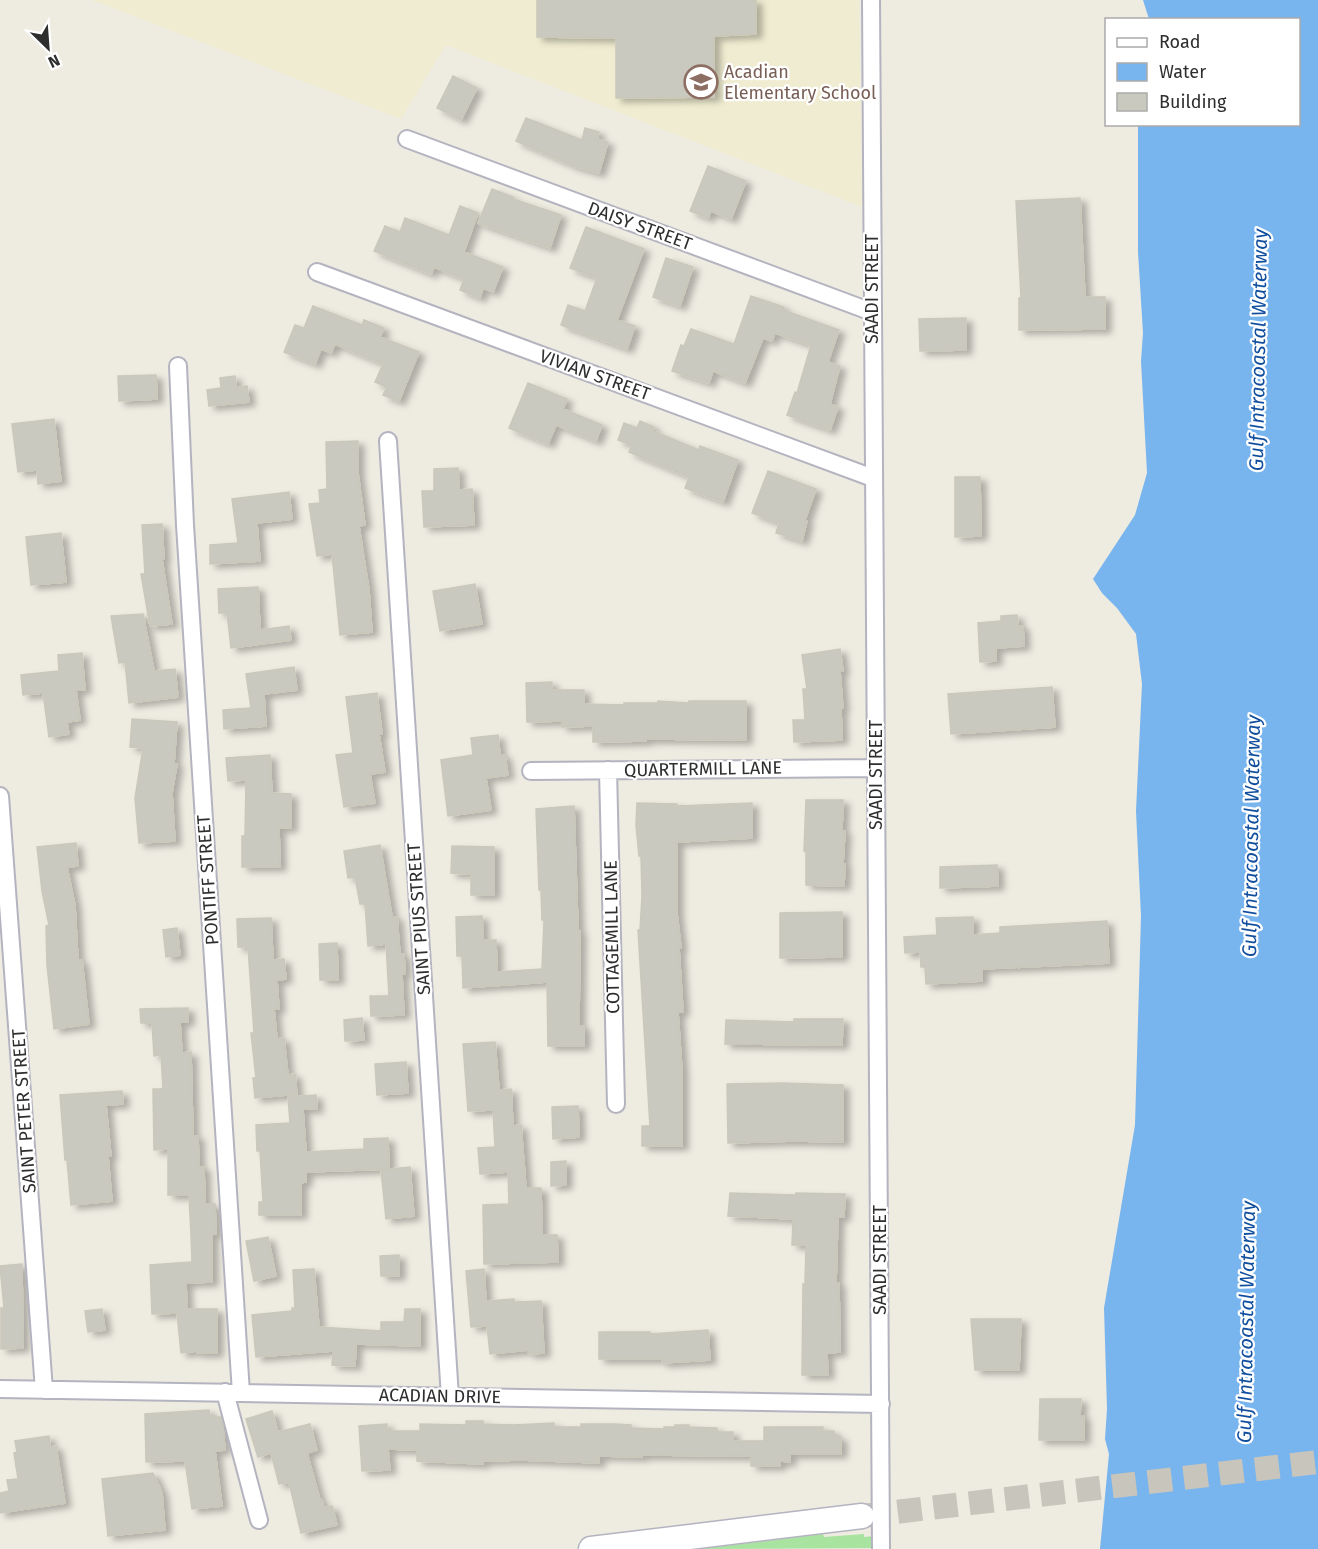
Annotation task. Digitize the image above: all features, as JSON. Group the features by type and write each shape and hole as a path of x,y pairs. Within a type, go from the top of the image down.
{"main road":[{"path":"591,1549 862,1516"}],"street":[{"name":"SAADI STREET","path":"871,0 881,1549"},
{"name":"DAISY STREET","path":"408,139 872,312"},
{"name":"VIVIAN STREET","path":"317,272 873,478"},
{"name":"PONTIFF STREET","path":"178,366 233,1393 259,1520"},
{"name":"SAINT PIUS STREET","path":"388,441 450,1396"},
{"name":"QUARTERMILL LANE","path":"531,771 876,768"},
{"name":"COTTAGEMILL LANE","path":"608,770 616,1104"},
{"name":"SAINT PETER STREET","path":"0,796 44,1389"},
{"name":"ACADIAN DRIVE","path":"0,1389 881,1404"}],"shaded area":[{"name":"Acadian Elementary School","path":"92,0 859,0 862,207 446,45 401,119"}],"green space":[{"path":"823,1534 824,1537 864,1534 864,1537 875,1536 873,1548 700,1549"}],"water":[{"name":"Gulf Intracoastal Waterway","path":"1143,0 1318,0 1318,1549 1100,1549 1109,1454 1105,1439 1107,1409 1104,1308 1135,1125 1141,916 1136,811 1142,684 1136,634 1093,579 1135,515 1147,473 1138,252 1138,126 1300,126 1300,18 1149,18"}],"building":[{"path":"537,0 756,0 756,34 714,36 714,97 616,98 616,38 537,37"},
{"path":"453,76 477,88 461,120 437,108"},
{"path":"526,118 582,140 585,128 599,132 597,139 608,142 599,173 574,166 516,141"},
{"path":"708,166 746,181 731,219 711,211 708,218 690,211"},
{"path":"492,189 513,197 513,199 561,215 550,248 478,223"},
{"path":"1080,198 1085,297 1105,297 1105,329 1019,330 1019,298 1021,298 1016,201"},
{"path":"460,206 478,213 464,252 503,267 493,292 483,288 480,298 460,290 464,279 434,267 431,274 374,251 385,226 400,232 405,218 449,235"},
{"path":"586,227 644,249 617,320 635,326 627,349 561,325 568,305 585,311 597,278 570,268"},
{"path":"666,258 693,267 680,306 653,297"},
{"path":"751,296 839,330 828,362 840,366 830,404 838,407 830,430 787,415 795,392 797,393 811,345 775,333 772,341 763,338 745,383 713,371 709,383 672,371 681,345 684,346 691,329 734,344"},
{"path":"313,306 362,325 364,320 384,328 380,337 419,352 399,401 383,395 387,387 375,382 383,364 335,344 331,353 321,349 315,364 284,352 295,325 304,328"},
{"path":"966,318 966,350 920,351 919,319"},
{"path":"156,375 157,399 119,401 118,376"},
{"path":"235,376 236,388 247,386 249,402 209,406 207,390 221,388 220,378"},
{"path":"528,383 567,399 563,409 602,425 596,441 556,425 548,444 509,428"},
{"path":"54,419 61,481 38,484 37,470 18,472 12,424"},
{"path":"640,421 654,427 653,431 699,450 700,446 738,460 723,502 685,488 689,477 629,452 632,445 618,440 624,423 637,428"},
{"path":"358,441 358,473 365,525 359,526 369,590 372,632 340,635 332,554 317,556 309,504 320,503 319,490 327,489 326,442"},
{"path":"458,468 459,490 472,489 474,525 424,527 422,491 434,491 434,469"},
{"path":"768,471 816,489 805,520 807,521 802,541 776,533 779,523 752,513"},
{"path":"955,477 980,477 981,536 955,537"},
{"path":"289,492 292,519 257,523 260,561 210,564 210,545 238,543 232,499"},
{"path":"162,524 164,559 162,559 172,624 150,626 141,574 145,574 142,525"},
{"path":"61,533 66,582 31,585 26,537"},
{"path":"475,584 482,624 440,631 433,591"},
{"path":"258,587 260,630 289,626 291,640 231,648 227,613 219,613 218,589"},
{"path":"143,614 154,671 175,669 178,697 129,703 125,662 119,663 111,616"},
{"path":"1017,615 1018,626 1023,626 1024,646 996,648 996,661 980,662 978,623 1001,621 1001,616"},
{"path":"840,649 843,671 840,671 843,708 841,708 842,740 794,742 793,720 805,720 803,689 807,689 802,655"},
{"path":"82,653 85,690 76,690 80,720 67,722 69,734 49,737 43,693 23,695 21,675 59,671 58,655"},
{"path":"294,667 297,690 264,694 266,726 224,729 223,710 251,708 246,674"},
{"path":"552,682 552,690 584,690 584,704 746,701 746,740 646,739 646,741 593,742 593,726 562,727 562,721 527,722 526,683"},
{"path":"1052,687 1055,727 951,734 948,694"},
{"path":"377,693 382,734 379,734 385,772 370,774 375,803 344,807 336,755 353,753 346,697"},
{"path":"132,719 177,722 174,764 177,764 172,793 175,841 139,843 135,798 143,748 130,747"},
{"path":"498,735 500,755 505,755 508,775 486,778 491,810 448,816 441,760 473,755 471,738"},
{"path":"270,755 272,793 291,794 291,828 279,828 280,867 242,867 246,780 228,781 226,758"},
{"path":"806,800 843,800 844,886 806,885 806,851 804,851"},
{"path":"637,803 677,804 677,806 752,803 752,838 677,842 677,913 681,948 679,948 683,1012 678,1012 682,1071 682,1146 642,1146 642,1126 650,1126 638,930 640,930 642,896 641,856 639,856 636,825"},
{"path":"574,806 578,930 580,931 579,1026 584,1026 584,1046 548,1046 547,982 463,988 462,956 457,956 456,917 482,916 483,940 496,940 497,972 542,969 544,920 542,920 541,890 539,890 536,809"},
{"path":"76,843 78,866 67,867 75,905 78,961 82,960 89,1024 54,1029 47,965 46,926 49,925 37,847"},
{"path":"380,845 392,917 397,917 400,954 404,954 405,974 402,974 404,1015 371,1016 370,996 389,996 386,944 368,946 365,904 360,904 355,877 348,878 344,851"},
{"path":"452,846 494,847 494,895 471,895 471,874 451,873"},
{"path":"997,865 998,886 940,888 940,867"},
{"path":"842,912 842,957 780,958 780,913"},
{"path":"973,917 973,935 1000,933 1000,927 1107,921 1109,963 982,969 982,981 926,984 925,967 921,967 920,952 905,953 904,937 937,935 936,918"},
{"path":"271,918 273,960 284,959 286,979 277,980 279,1009 274,1009 277,1039 284,1038 288,1075 295,1074 297,1094 255,1098 253,1078 256,1078 251,1033 254,1033 248,947 238,947 237,919"},
{"path":"177,928 180,955 166,957 163,930"},
{"path":"337,943 338,980 320,980 319,944"},
{"path":"188,1008 188,1022 180,1022 182,1053 191,1052 193,1136 198,1136 199,1167 204,1167 205,1204 215,1204 216,1234 212,1234 212,1282 186,1283 187,1309 217,1309 217,1353 197,1353 197,1351 181,1353 177,1313 152,1314 150,1265 192,1262 191,1235 189,1195 168,1195 168,1149 154,1150 153,1089 163,1089 161,1055 154,1056 152,1023 141,1023 140,1009"},
{"path":"362,1018 364,1040 345,1041 344,1020"},
{"path":"794,1019 843,1019 842,1045 725,1044 726,1020 794,1022"},
{"path":"495,1042 499,1090 511,1089 513,1126 521,1125 526,1188 541,1188 542,1235 557,1235 558,1262 484,1264 483,1205 509,1204 508,1172 480,1174 478,1148 495,1147 493,1110 468,1111 463,1044"},
{"path":"406,1062 408,1093 377,1095 375,1064"},
{"path":"727,1084 843,1085 843,1142 728,1143"},
{"path":"122,1091 123,1104 106,1105 111,1156 108,1156 112,1201 71,1205 60,1095"},
{"path":"316,1095 317,1109 303,1109 306,1152 364,1149 364,1139 388,1138 389,1169 306,1172 306,1182 301,1183 301,1215 259,1215 259,1202 263,1202 256,1125 290,1123 288,1097"},
{"path":"578,1106 579,1137 553,1139 552,1107"},
{"path":"566,1161 566,1185 551,1186 551,1162"},
{"path":"410,1167 414,1216 386,1219 381,1170"},
{"path":"730,1193 845,1194 844,1217 838,1217 836,1283 839,1283 840,1352 827,1353 828,1375 802,1375 806,1245 792,1245 793,1219 728,1216"},
{"path":"268,1237 276,1276 254,1281 246,1241"},
{"path":"399,1255 399,1276 381,1276 380,1256"},
{"path":"22,1264 23,1348 1,1349 1,1308 4,1308 0,1266"},
{"path":"314,1269 319,1327 381,1331 381,1322 404,1322 405,1309 420,1309 420,1346 356,1344 355,1366 332,1365 333,1351 256,1357 252,1315 292,1311 292,1308 295,1308 293,1270"},
{"path":"484,1269 486,1301 514,1299 514,1302 541,1301 544,1353 529,1354 528,1350 490,1354 487,1326 471,1327 466,1271"},
{"path":"102,1309 105,1330 88,1332 85,1311"},
{"path":"971,1319 1021,1319 1019,1370 975,1370"},
{"path":"708,1330 710,1360 662,1363 662,1359 599,1359 599,1332 650,1332 650,1334"},
{"path":"1040,1399 1081,1399 1080,1416 1084,1416 1084,1440 1039,1440"},
{"path":"209,1410 210,1417 221,1417 223,1427 225,1450 215,1451 222,1506 192,1509 185,1461 146,1462 145,1414"},
{"path":"272,1411 278,1432 310,1424 317,1450 307,1453 320,1500 324,1508 332,1506 337,1525 301,1533 289,1482 279,1484 271,1453 258,1457 246,1419"},
{"path":"466,1421 513,1425 554,1423 554,1427 615,1424 631,1425 631,1428 664,1429 664,1427 676,1427 675,1425 689,1425 689,1427 717,1428 718,1432 733,1432 733,1441 764,1441 764,1427 823,1427 823,1431 834,1431 834,1437 841,1437 841,1454 790,1454 790,1462 780,1461 780,1466 751,1466 751,1456 642,1455 642,1457 599,1456 599,1463 521,1460 483,1461 483,1464 417,1461 417,1450 388,1449 390,1470 362,1471 359,1426 387,1424 387,1431 420,1431 420,1424 466,1425"},
{"path":"49,1436 50,1447 56,1446 65,1503 0,1513 0,1493 9,1491 7,1480 18,1479 14,1453 17,1452 15,1441"},
{"path":"153,1473 162,1493 165,1530 108,1536 102,1479"}],"tunnel":[{"path":"862,1516 1318,1462"}],"place":[{"name":"Acadian Elementary School","path":"701,82"}]}
